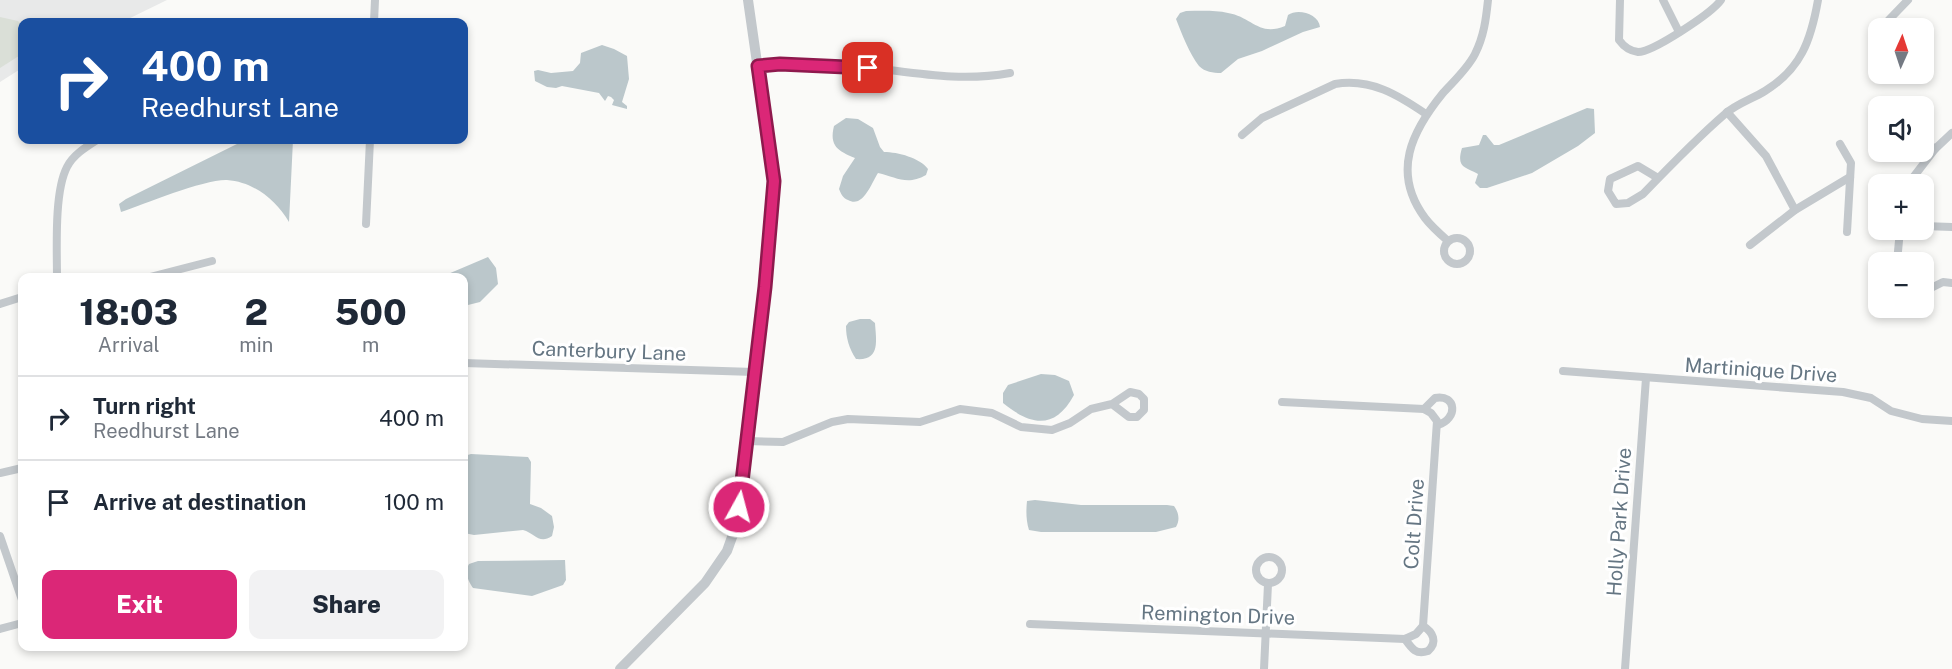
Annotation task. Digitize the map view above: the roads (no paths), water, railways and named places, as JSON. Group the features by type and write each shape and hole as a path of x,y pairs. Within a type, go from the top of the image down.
{"street":[{"path":"374,18 375,0"},
{"path":"620,669 705,583 727,550 736,526 766,279 774,181 748,0"},
{"path":"1448,241 1425,217 1412,194 1407,170 1408,152 1426,114 1474,56 1483,36 1488,0"},
{"path":"1620,0 1619,40 1624,47 1637,52 1646,51 1679,32 1717,6 1721,0"},
{"path":"1663,0 1679,32"},
{"path":"1658,178 1638,166 1610,179 1608,191 1616,204 1628,203 1643,195 1727,112 1766,90 1790,71 1804,52 1814,24 1818,0"},
{"path":"1891,18 1908,0"},
{"path":"758,66 780,64 854,66 925,76 982,77 1010,73"},
{"path":"1242,135 1262,118 1327,87 1345,82 1379,86 1399,95 1426,114"},
{"path":"1727,112 1766,156 1796,210"},
{"path":"1916,174 1935,149 1952,133"},
{"path":"57,273 60,187 67,167 77,154 92,144"},
{"path":"366,224 370,144"},
{"path":"1840,144 1851,163 1847,231"},
{"path":"1750,245 1796,210 1850,177"},
{"path":"1934,226 1952,227"},
{"path":"165,273 212,261"},
{"path":"1934,286 1943,282 1952,283"},
{"path":"0,304 18,298"},
{"name":"Canterbury Lane","path":"468,363 754,372"},
{"name":"Martinique Drive","path":"1563,371 1843,392 1871,398 1891,411 1922,419 1952,421"},
{"name":"Holly Park Drive","path":"1625,669 1646,378"},
{"name":"Colt Drive","path":"1405,639 1412,650 1417,652 1428,651 1434,642 1430,629 1423,626 1438,425 1451,416 1452,408 1449,401 1442,397 1435,398 1424,409"},
{"path":"1282,402 1424,409 1435,417 1438,425"},
{"path":"746,441 783,442 832,422 848,419 920,422 960,409 992,413 1021,427 1052,430 1070,423 1091,409 1112,404"},
{"path":"0,473 18,469"},
{"path":"0,536 18,588"},
{"path":"1264,669 1268,584"},
{"path":"0,629 18,624"},
{"name":"Remington Drive","path":"1030,624 1405,639"},
{"path":"1405,639 1416,634 1423,626"}]}
